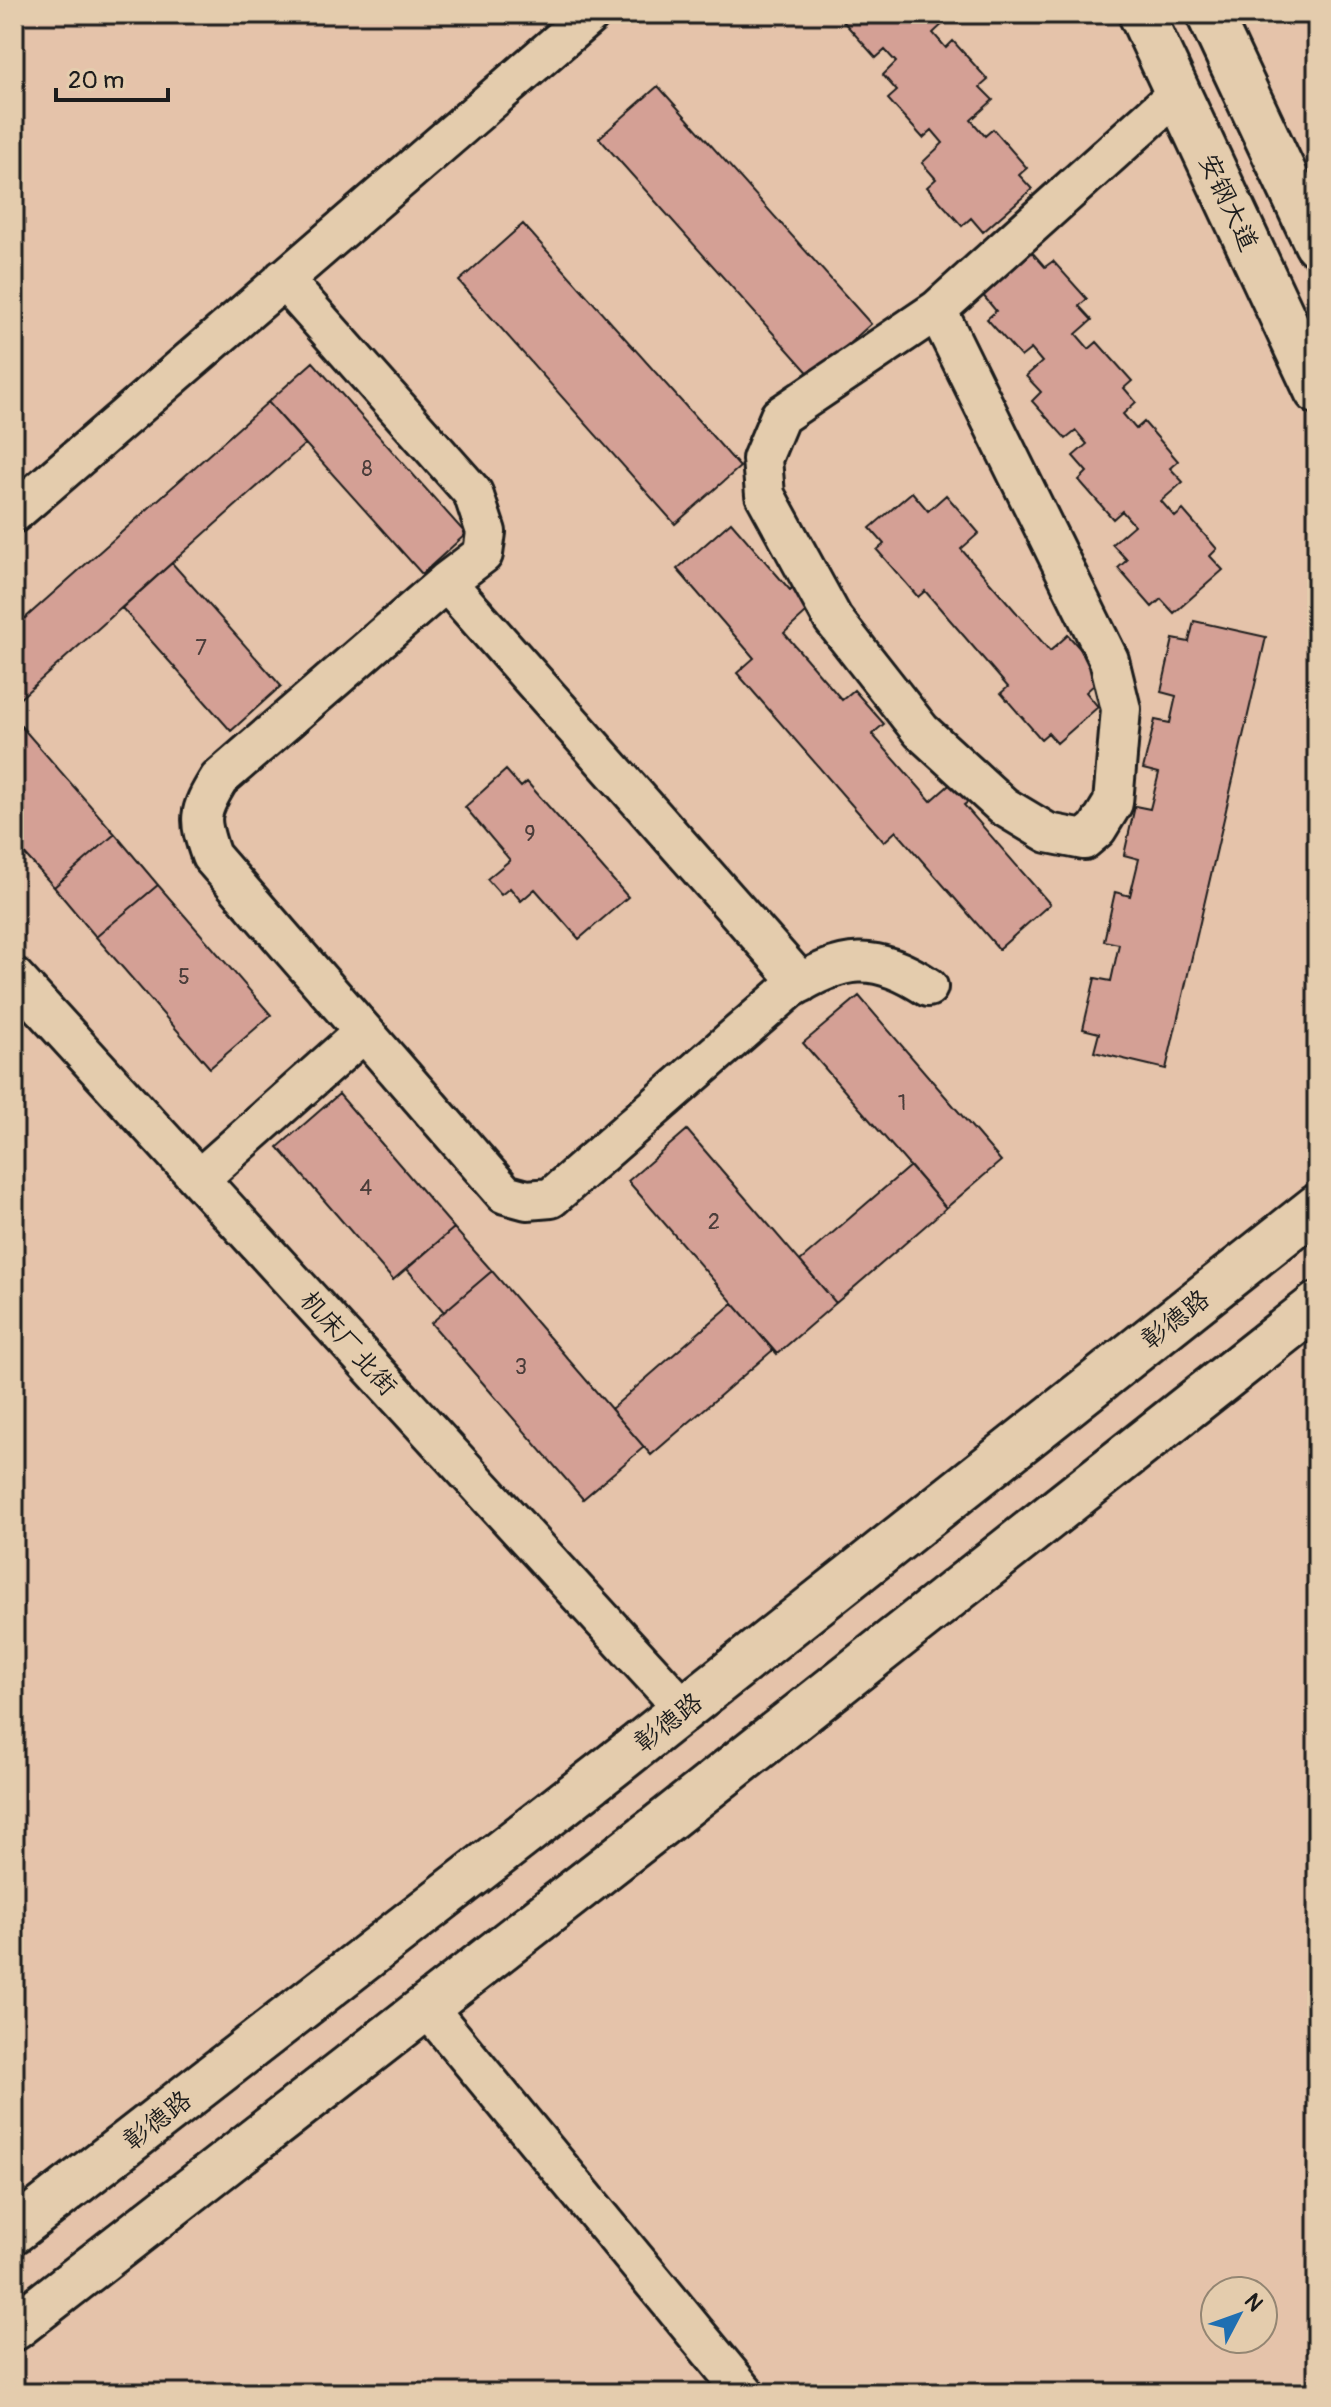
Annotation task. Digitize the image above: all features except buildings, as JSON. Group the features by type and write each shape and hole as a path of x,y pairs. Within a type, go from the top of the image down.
{"main road":[{"name":"安钢大道","path":"1141,14 1317,391"},
{"path":"1209,14 1317,244"},
{"name":"彰德路","path":"14,2231 684,1709 1317,1207"},
{"path":"14,2328 427,2007 1317,1305"}],"street":[{"path":"14,513 591,14"},
{"path":"937,310 1109,660 1121,709 1113,803 1097,829 1084,840 1048,833 1003,806 921,731 833,619 765,495 762,459 780,416 937,310 1178,93"},
{"path":"283,279 473,493 486,532 483,554 446,582 219,779 202,807 200,823 211,856 505,1194 527,1200 551,1198 801,983 839,964 870,961 902,970 928,987"},
{"path":"446,582 801,983"},
{"name":"机床厂北街","path":"14,977 684,1709"},
{"path":"199,1179 364,1032"},
{"path":"427,2007 745,2393"}]}
